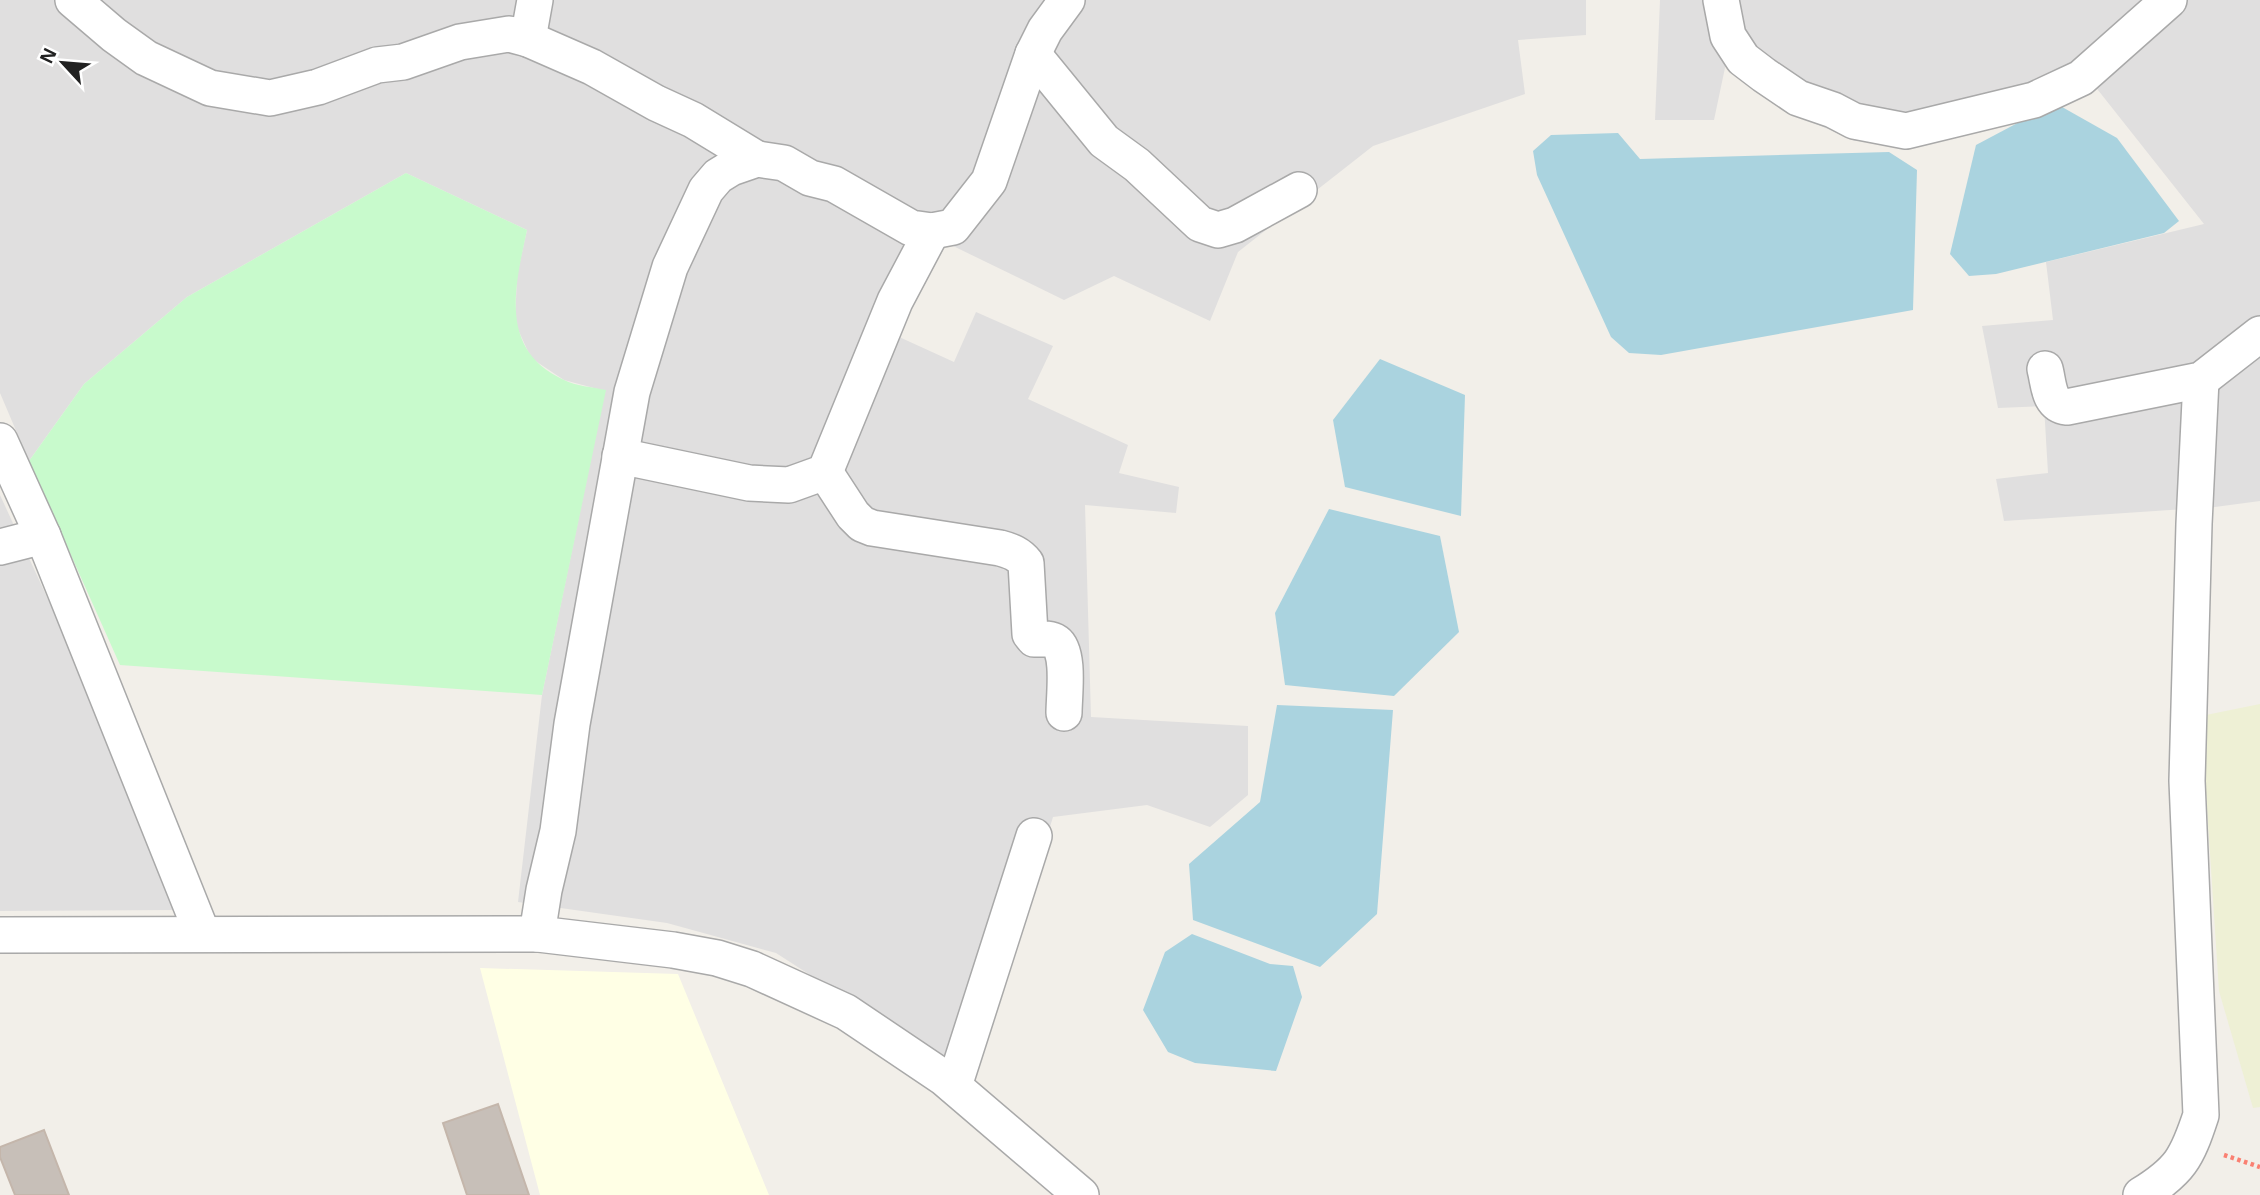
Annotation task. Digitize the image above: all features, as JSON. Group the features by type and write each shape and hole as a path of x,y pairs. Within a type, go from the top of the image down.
{"street":[{"path":"73,0 146,58 210,88 270,98 318,87 377,65 403,62 460,42 509,34 528,38 592,67 656,103 693,120 757,159 784,163 810,178 834,184 911,228 932,231 953,227 989,181 1033,54 1045,30 1067,0"},
{"path":"528,38 535,0"},
{"path":"1721,0 1728,36 1743,59 1764,75 1798,98 1833,110 1854,121 1906,131 2034,100 2081,78 2169,0"},
{"path":"1033,54 1104,141 1137,165 1200,224 1218,230 1235,225 1299,190"},
{"path":"537,934 558,831 572,724 632,392 675,257 706,190 718,176 731,168 757,159"},
{"path":"620,456 749,483 789,485 825,472 895,301 932,231"},
{"path":"2045,369 2053,401 2058,406 2067,407 2201,380 2260,334"},
{"path":"2141,1195 2180,1166 2192,1144 2201,1115 2187,781 2193,524 2201,380"},
{"path":"0,441 43,536 202,933"},
{"path":"825,472 862,524 872,528 1000,548 1021,557 1026,563 1030,634 1034,639 1057,643 1065,653 1064,713"},
{"path":"0,547 43,536"},
{"path":"954,1086 1034,836"},
{"path":"0,935 537,934 673,950 717,958 752,969 846,1012 954,1086 1081,1195"}],"shaded area":[{"path":"0,0 1586,0 1586,35 1518,40 1525,94 1373,146 1238,252 1210,321 1114,276 1064,300 947,243 897,336 954,362 976,312 1053,346 1028,399 1128,445 1119,473 1179,487 1176,513 1085,505 1091,717 1248,726 1248,795 1210,827 1147,805 1053,817 972,1079 776,953 667,923 518,902 542,695 605,391 564,380 531,358 515,323 517,275 527,230 406,173 187,297 84,384 29,461 0,393"},
{"path":"1660,0 2260,0 2260,501 2215,507 2004,521 1996,479 2048,473 2044,406 1998,408 1982,326 2053,320 2046,262 2204,224 2094,85 1989,130 1855,141 1778,107 1726,63 1714,120 1655,120"},
{"path":"0,495 69,645 174,910 0,911"},
{"path":"2260,704 2260,1107 2253,1108 2219,991 2201,716"},
{"path":"480,968 678,974 769,1195 540,1195"}],"green space":[{"path":"406,173 527,230 516,295 520,334 529,352 543,367 564,380 606,390 542,695 120,665 29,461 84,384 187,297"}],"water":[{"path":"2055,103 2117,138 2179,221 2164,233 1996,274 1969,276 1950,254 1976,145"},
{"path":"1618,133 1640,159 1889,152 1917,170 1913,310 1661,355 1629,353 1611,337 1537,175 1533,151 1551,135"},
{"path":"1380,359 1465,395 1461,516 1345,487 1333,420"},
{"path":"1329,509 1440,536 1459,632 1394,696 1285,685 1275,613"},
{"path":"1277,705 1393,710 1377,914 1320,967 1193,920 1189,864 1260,802"},
{"path":"1192,934 1270,964 1293,966 1302,997 1276,1071 1195,1063 1168,1052 1143,1010 1165,952"}],"building":[{"path":"498,1104 529,1195 467,1195 443,1123"},
{"path":"44,1130 69,1195 15,1195 0,1157 0,1147"}]}
